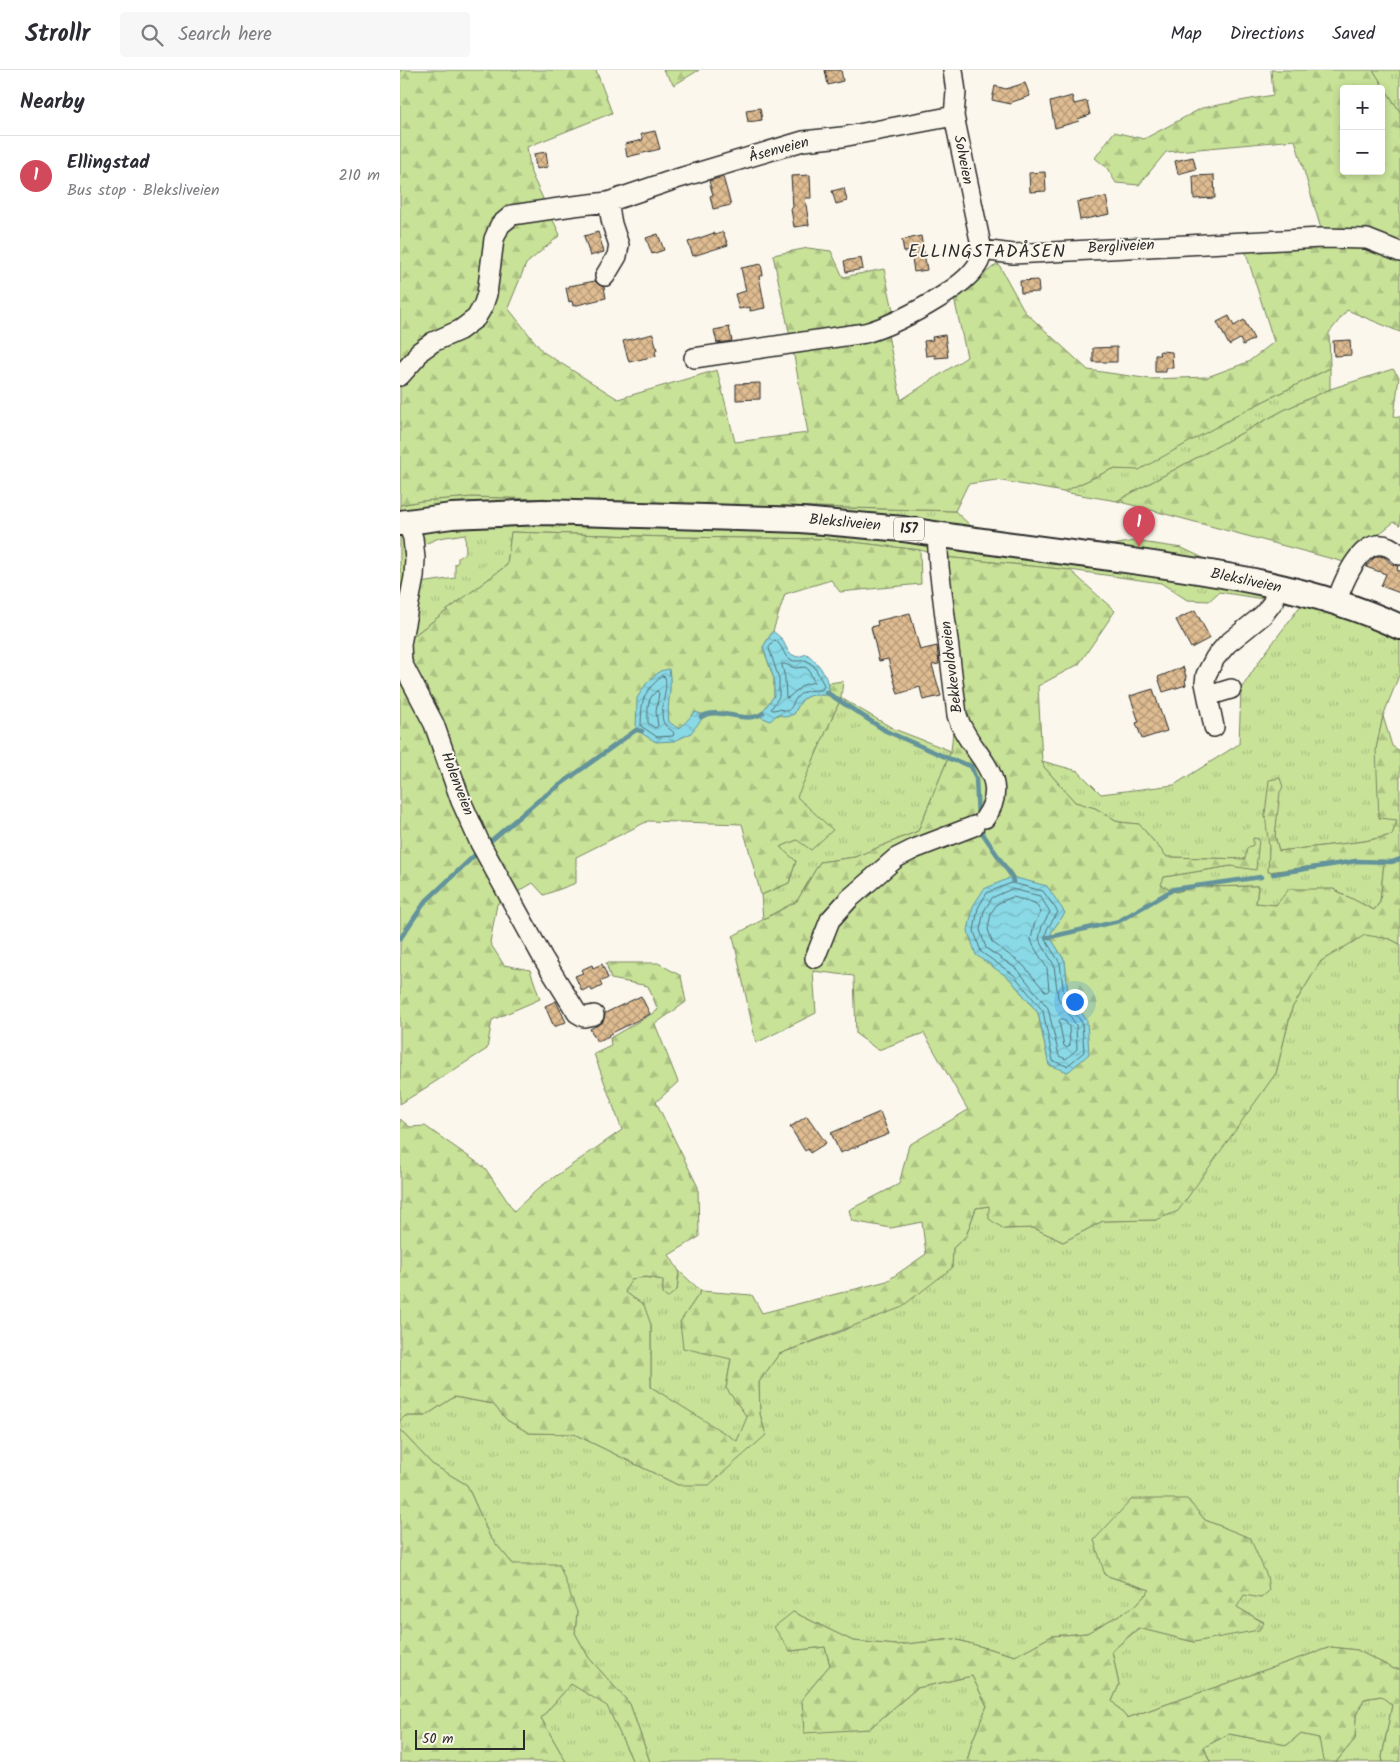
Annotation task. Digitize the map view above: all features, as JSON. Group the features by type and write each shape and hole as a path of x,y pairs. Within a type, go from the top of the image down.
{"main road":[{"name":"Bleksliveien","path":"404,522 490,513 542,512 644,514 863,524 1229,576 1276,586 1336,603 1400,627"}],"street":[{"name":"Solveien","path":"953,70 956,92 954,116 982,250"},
{"name":"Åsenveien","path":"400,376 419,352 433,342 460,330 476,318 487,294 494,239 500,225 504,220 512,216 524,212 608,202 676,179 803,142 842,137 954,116"},
{"path":"605,276 617,256 619,245 612,224 608,202"},
{"name":"Bergliveien","path":"982,250 1013,254 1321,238 1367,239 1400,252"},
{"path":"694,358 865,333 887,326 940,297 966,276 980,261 982,250"},
{"name":"Holenveien","path":"404,522 414,538 415,560 414,578 401,644 402,663 434,724 461,801 480,843 543,958 577,1013 584,1017 594,1015"},
{"name":"Bekkevoldveien","path":"815,958 830,920 849,899 896,858 914,848 963,831 980,822 994,800 993,777 985,761 963,732 957,715 939,566 937,534"},
{"path":"1336,603 1345,580 1364,550 1375,545 1388,546 1400,555"},
{"path":"1214,727 1205,683 1206,675 1215,658 1227,644 1263,615 1274,602 1276,586"},
{"path":"1208,696 1231,689"}],"green space":[{"path":"400,70 596,70 612,113 527,147 531,173 560,235 526,264 508,308 543,352 618,399 717,370 735,442 808,433 773,255 808,248 831,251 843,277 884,269 893,310 888,335 901,400 967,357 954,298 998,263 1025,312 1088,370 1151,379 1207,377 1248,362 1274,342 1245,250 1326,246 1295,140 1166,152 1139,185 1116,183 1107,168 1095,158 1114,132 1144,139 1202,108 1273,95 1271,70 1373,70 1383,85 1340,85 1340,175 1385,175 1385,89 1400,112 1400,332 1347,310 1329,333 1330,368 1250,408 1139,470 1112,469 1063,492 997,480 968,484 955,511 472,497 421,501 400,505"},
{"path":"663,70 699,70 674,85"},
{"path":"1373,70 1400,70 1400,112 1385,89 1385,85 1383,85"},
{"path":"1330,368 1330,389 1284,410 1117,501 1063,492 1112,469 1139,469 1250,408"},
{"path":"1393,369 1399,377 1394,416 1400,417 1400,525 1394,522 1344,562 1117,501 1284,410 1330,389"},
{"path":"472,497 955,511 972,527 1102,547 1134,541 1182,548 1214,563 1330,590 1348,591 1400,614 1400,673 1383,716 1376,749 1398,820 1392,835 1365,841 1279,851 1275,836 1280,778 1269,848 1269,872 1346,862 1384,862 1380,902 1374,910 1333,889 1277,905 1256,904 1258,886 1196,887 1176,892 1160,885 1164,877 1231,866 1256,869 1253,845 1246,859 1167,857 1139,824 1119,822 1095,808 1075,802 1044,767 1042,761 1078,771 1101,794 1174,785 1239,744 1241,689 1301,605 1219,592 1209,601 1187,600 1161,583 1070,570 944,557 920,550 827,539 668,537 511,532 507,565 400,646 400,505 421,501","holes":["465,534 466,552 458,558 458,562 455,564 455,578 413,584 415,548 439,538"]},
{"path":"511,532 668,537 827,539 920,550 921,584 840,592 831,580 785,594 773,631 763,647 774,679 774,696 760,716 794,714 804,699 811,695 829,695 829,683 843,681 841,698 797,797 833,830 811,850 797,840 780,847 796,861 789,883 761,895 742,824 648,821 576,857 576,883 544,895 533,883 497,904 490,943 504,965 530,970 540,999 492,1020 487,1049 400,1104 400,646 507,565"},
{"path":"944,557 1070,570 1115,611 1079,664 1038,686 1042,761 1044,767 1075,802 1095,808 1119,822 1139,824 1167,857 1245,859 1247,848 1253,845 1253,838 1259,839 1256,870 1231,866 1164,877 1161,885 1176,892 1196,887 1258,886 1256,903 1276,905 1289,889 1333,889 1374,910 1380,902 1384,862 1346,862 1268,872 1269,848 1265,814 1269,780 1280,778 1283,787 1280,792 1275,836 1279,851 1365,841 1392,835 1397,820 1379,818 1376,749 1383,716 1392,746 1400,751 1400,944 1390,939 1365,935 1321,961 1292,1008 1276,1073 1178,1211 1156,1220 1103,1221 1063,1242 1034,1228 1004,1229 989,1219 989,1206 976,1208 966,1236 953,1248 952,1268 900,1308 779,1354 759,1382 760,1414 766,1435 709,1485 678,1485 574,1434 529,1433 507,1420 493,1404 454,1397 425,1416 405,1416 400,1421 400,1119 410,1127 425,1126 485,1168 514,1211 540,1187 622,1130 594,1054 611,1046 610,1038 658,1010 648,986 611,979 606,963 658,963 681,976 686,1002 655,1024 678,1082 656,1102 698,1187 699,1237 669,1255 679,1271 677,1290 667,1298 663,1294 663,1280 646,1277 631,1279 625,1292 644,1305 651,1325 651,1387 737,1441 747,1417 726,1388 731,1359 683,1348 680,1322 701,1291 752,1295 762,1313 887,1281 926,1254 922,1222 891,1228 852,1221 849,1210 899,1184 909,1145 968,1110 924,1033 878,1050 856,1034 854,976 813,971 816,1013 756,1043 733,936 797,901 820,862 855,857 918,831 951,751 957,690","holes":["1065,912 1050,937 1065,961 1068,993 1087,1021 1049,1065 1038,1013 1010,979"]},
{"path":"841,698 894,729 951,751 918,831 855,857 820,862 797,901 763,919 761,895 789,883 796,861 779,847 797,840 796,798"},
{"path":"1365,934 1390,939 1400,944 1400,1669 1394,1669 1357,1650 1331,1647 1127,1718 1112,1701 1119,1685 1112,1651 1139,1628 1194,1642 1264,1622 1236,1607 1244,1594 1261,1598 1249,1538 1205,1520 1187,1499 1105,1575 1150,1590 1135,1606 1087,1633 1052,1636 1015,1656 954,1639 896,1645 853,1641 793,1612 790,1651 825,1647 830,1665 802,1699 804,1732 869,1729 917,1688 972,1676 987,1706 972,1742 967,1762 650,1762 630,1704 589,1658 575,1633 577,1612 513,1564 490,1537 467,1485 432,1464 400,1430 400,1421 405,1416 425,1416 454,1397 493,1404 507,1420 529,1433 574,1434 678,1485 766,1435 760,1414 759,1382 779,1354 843,1331 952,1268 953,1248 966,1236 976,1208 989,1206 1003,1229 1034,1228 1063,1242 1103,1221 1156,1220 1276,1073 1292,1008 1321,961"},
{"path":"679,1271 701,1291 680,1322 731,1358 726,1388 748,1417 737,1442 651,1387 651,1324 625,1292 631,1279 646,1277 663,1280 663,1294 677,1290"},
{"path":"400,1430 432,1464 467,1485 490,1537 513,1564 559,1564 577,1612 575,1633 589,1658 630,1704 650,1762 633,1762 607,1706 571,1684 541,1718 566,1762 400,1762"},
{"path":"1132,1499 1187,1499 1205,1520 1250,1538 1267,1576 1269,1591 1261,1598 1244,1595 1237,1607 1264,1623 1259,1630 1194,1642 1138,1628 1112,1651 1119,1685 1112,1701 1127,1718 1331,1647 1357,1650 1394,1669 1400,1669 1400,1762 1383,1762 1382,1757 1392,1705 1381,1696 1364,1699 1356,1715 1355,1739 1336,1762 1325,1762 1323,1760 1319,1738 1300,1734 1287,1745 1229,1734 1204,1747 1209,1760 1213,1762 967,1762 972,1742 987,1706 972,1676 917,1688 869,1729 804,1733 802,1699 830,1665 825,1647 790,1651 774,1627 793,1612 853,1641 896,1645 954,1639 1015,1656 1052,1636 1087,1633 1135,1606 1150,1590 1105,1575 1094,1540"},
{"path":"571,1684 607,1705 633,1762 566,1762 541,1718"},
{"path":"1381,1696 1392,1705 1382,1757 1383,1762 1336,1762 1355,1739 1356,1715 1364,1699"},
{"path":"1229,1734 1287,1745 1300,1734 1320,1738 1323,1760 1325,1762 1213,1762 1209,1760 1204,1747"}],"water":[{"path":"773,631 782,639 789,653 797,657 807,654 816,663 826,677 829,695 811,695 801,702 794,714 786,717 778,714 770,721 759,716 774,696 774,679 763,647"},
{"path":"669,669 669,722 679,729 695,712 705,715 690,734 674,741 656,742 636,730 637,698 646,684 660,671"},
{"path":"1012,877 1047,886 1065,913 1050,937 1065,961 1068,993 1087,1021 1089,1054 1068,1072 1049,1065 1038,1013 1010,979 976,955 968,931 973,906 984,889"}],"building":[{"path":"825,70 841,70 843,81 828,85"},
{"path":"1025,83 1030,96 1011,104 992,100 995,86 1006,89"},
{"path":"1072,96 1074,104 1087,101 1090,115 1078,119 1079,121 1055,128 1050,102"},
{"path":"760,108 762,120 748,122 746,110"},
{"path":"655,131 660,149 627,157 625,144 643,140 641,134"},
{"path":"546,152 548,167 536,169 534,154"},
{"path":"1193,157 1196,169 1178,174 1175,161"},
{"path":"1045,172 1046,191 1030,192 1029,173"},
{"path":"810,175 811,198 805,198 809,225 794,227 791,209 793,207 791,176"},
{"path":"1214,175 1215,198 1194,199 1193,176"},
{"path":"723,177 731,205 713,209 710,196 713,195 709,181"},
{"path":"844,188 847,201 836,204 832,191"},
{"path":"1106,197 1110,214 1080,220 1077,202"},
{"path":"598,232 604,252 590,256 584,236"},
{"path":"723,232 728,245 693,256 688,242 714,233 715,235"},
{"path":"658,234 664,250 652,254 646,238"},
{"path":"921,236 927,270 914,272 911,251 904,252 902,240"},
{"path":"861,258 863,269 846,272 844,261"},
{"path":"761,264 763,275 759,276 765,308 750,311 750,307 739,309 735,294 746,291 741,268"},
{"path":"1038,280 1039,292 1021,293 1020,281"},
{"path":"595,281 604,287 606,298 573,306 572,301 569,302 566,288"},
{"path":"1229,316 1234,326 1244,320 1254,339 1243,345 1240,339 1229,345 1217,322"},
{"path":"729,327 732,341 717,343 714,330"},
{"path":"653,334 657,350 655,350 656,356 629,362 623,341"},
{"path":"945,335 948,357 935,358 935,355 926,356 924,341 933,340 932,337"},
{"path":"1350,340 1351,355 1334,356 1333,341"},
{"path":"1117,347 1117,362 1093,362 1093,348"},
{"path":"1159,352 1172,352 1173,368 1166,368 1166,372 1155,372 1155,355 1160,355"},
{"path":"760,383 760,399 736,400 736,384"},
{"path":"1379,556 1398,566 1397,570 1400,571 1400,593 1381,586 1386,574 1366,567 1374,558"},
{"path":"1195,610 1210,638 1191,648 1176,620"},
{"path":"910,613 920,650 937,646 939,664 932,665 941,696 923,700 920,687 898,694 888,659 879,661 871,627 878,625 877,621"},
{"path":"1183,667 1187,679 1185,680 1186,685 1163,692 1158,677"},
{"path":"1153,689 1167,731 1142,739 1136,723 1139,722 1130,696"},
{"path":"602,964 608,978 600,982 602,986 592,991 590,987 582,991 575,976 583,973 581,970 592,965 593,968"},
{"path":"641,996 650,1014 597,1042 590,1029 602,1023 605,1013"},
{"path":"556,1001 566,1022 554,1027 545,1006"},
{"path":"880,1112 889,1134 840,1153 831,1133"},
{"path":"807,1116 826,1143 810,1153 808,1149 805,1151 790,1127"}],"waterway":[{"path":"826,692 886,731 950,759 971,766 976,779 978,817"},
{"path":"701,717 716,713 740,717 756,716 763,713"},
{"path":"487,844 539,800 636,730 642,731"},
{"path":"981,827 983,834 1012,877 1013,882"},
{"path":"400,939 425,902 475,855"},
{"path":"1273,874 1356,861 1392,862 1400,859"},
{"path":"1046,937 1119,921 1174,889 1261,877"}],"place":[{"name":"Ellingstad","path":"1139,547"}],"district":[{"name":"ELLINGSTADÅSEN","path":"987,252"}]}
